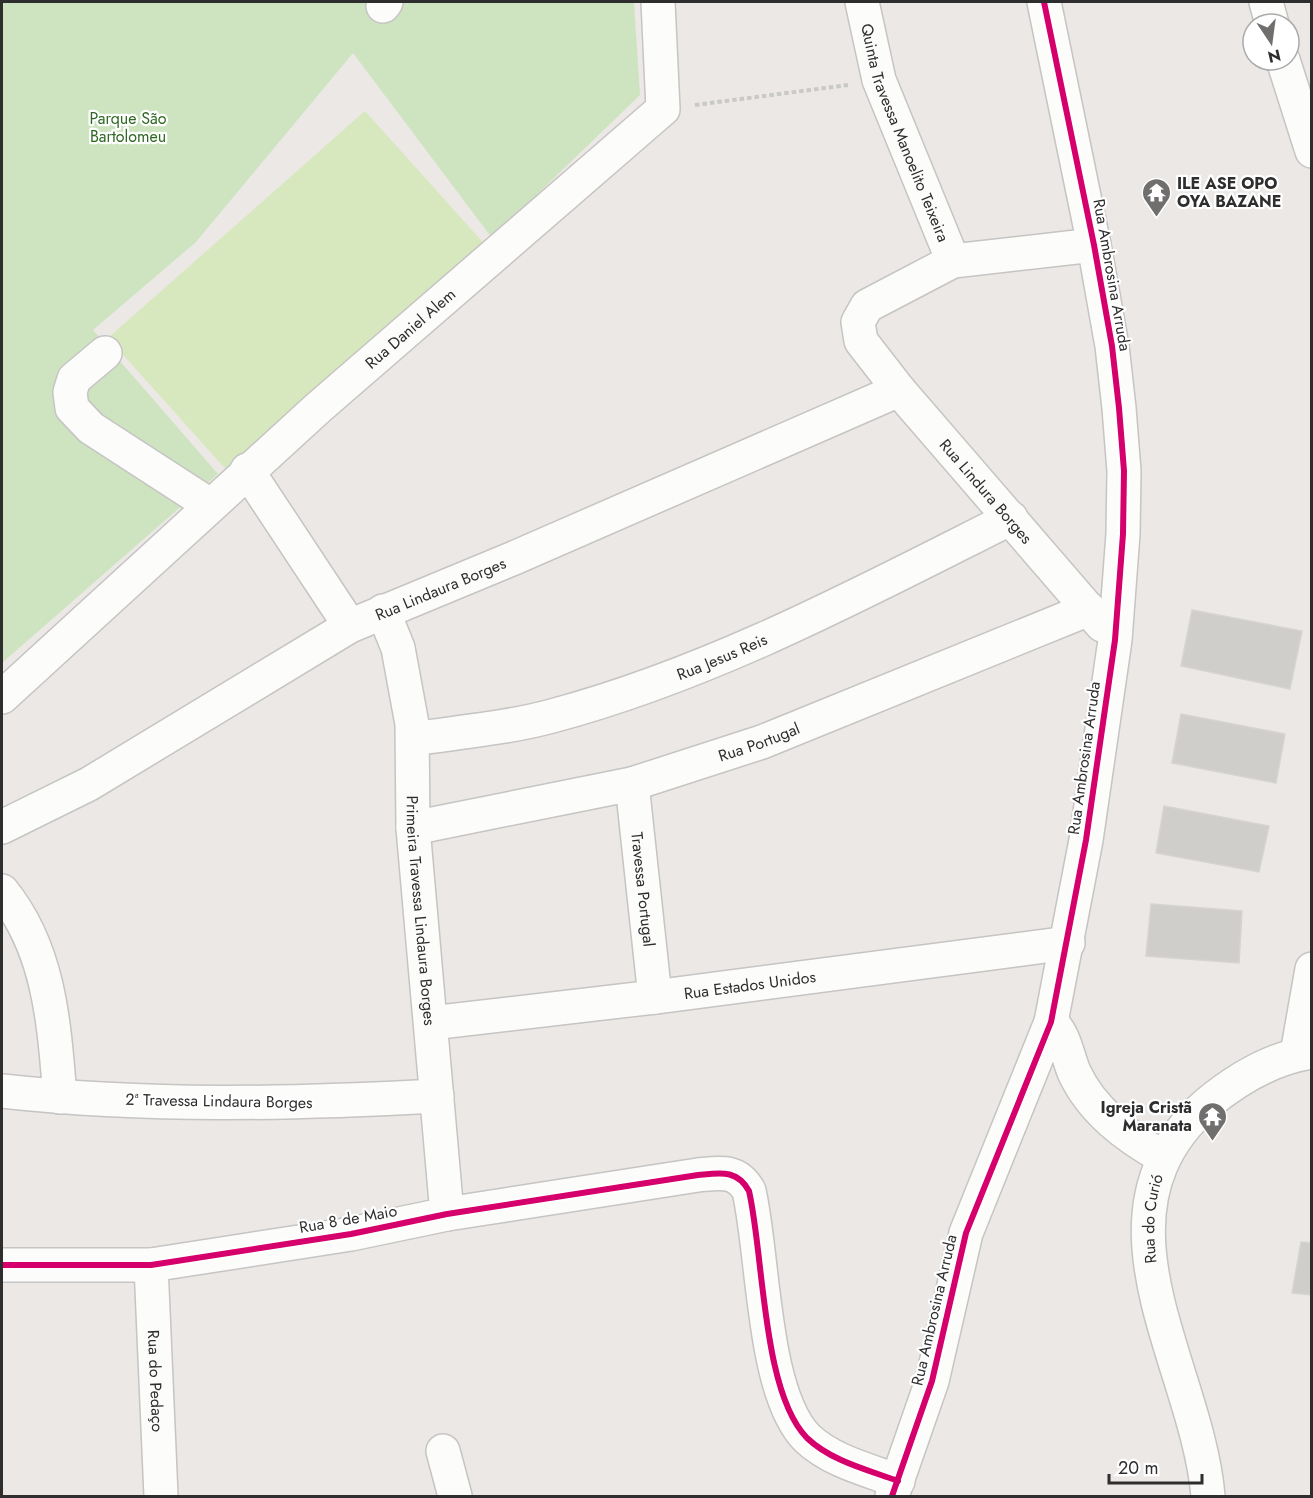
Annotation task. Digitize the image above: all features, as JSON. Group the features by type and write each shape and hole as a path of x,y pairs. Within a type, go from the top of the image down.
{"street":[{"path":"658,2 663,109"},
{"name":"Quinta Travessa Manoelito Teixeira","path":"862,2 879,80 953,261"},
{"name":"Rua Ambrosina Arruda","path":"895,1489 932,1381 966,1233 1051,1022 1068,943 1115,640 1123,534 1124,471 1112,346 1094,245 1044,2"},
{"path":"1287,72 1311,151"},
{"name":"Rua Daniel Alem","path":"2,697 248,470 663,109"},
{"path":"953,261 1094,245"},
{"name":"Rua Lindura Borges","path":"953,261 867,306 858,322 861,341 899,390 1115,640"},
{"path":"105,353 74,379 70,392 72,408 91,428 210,505"},
{"name":"Rua Lindaura Borges","path":"2,827 89,784 350,626 514,558 899,390"},
{"path":"248,470 350,626"},
{"name":"Rua Jesus Reis","path":"413,739 551,716 648,685 747,646 904,572 1011,518"},
{"name":"Rua Portugal","path":"413,828 632,784 762,742 1089,609"},
{"name":"Primeira Travessa Lindaura Borges","path":"383,611 398,648 413,739 413,828 447,1214"},
{"name":"Travessa Portugal","path":"632,784 655,997"},
{"path":"2,891 18,911 39,957 54,1022 60,1097"},
{"name":"Rua Estados Unidos","path":"431,1023 655,997 1068,943"},
{"path":"1304,1053 1311,969"},
{"path":"1051,1022 1063,1038 1075,1074 1092,1100 1112,1123 1137,1142 1163,1157"},
{"name":"Rua do Curió","path":"1208,1497 1192,1423 1151,1272 1147,1233 1151,1193 1163,1157 1190,1119 1222,1091 1256,1070 1304,1053"},
{"name":"2ª Travessa Lindaura Borges","path":"2,1090 60,1097 201,1104 294,1104 437,1096"},
{"name":"Rua 8 de Maio","path":"2,1265 151,1265 351,1234 447,1214 698,1175 723,1172 735,1174 744,1181 749,1191 777,1377 792,1420 809,1439 830,1454 895,1489"},
{"name":"Rua do Pedaço","path":"151,1265 160,1497"},
{"path":"443,1451 455,1497"}],"path":[{"path":"663,109 879,80"}],"green space":[{"name":"Parque São Bartolomeu","path":"2,2 634,2 640,95 492,238 353,53 196,242 93,330 218,474 2,663"},
{"path":"365,111 488,248 231,475 108,338"}],"building":[{"path":"1192,610 1302,631 1290,689 1181,666"},
{"path":"1181,714 1285,734 1276,783 1172,763"},
{"path":"1164,806 1269,826 1259,872 1156,853"},
{"path":"1151,904 1242,911 1239,963 1146,956"},
{"path":"1301,1242 1312,1243 1312,1295 1292,1293"}],"cycle path":[{"path":"892,1496 932,1381 966,1233 1051,1022 1086,840 1115,640 1123,534 1124,471 1119,408 1112,346 1094,245 1044,2"},
{"path":"2,1265 151,1265 351,1234 447,1214 698,1175 727,1174 739,1179 749,1191 773,1357 781,1389 792,1417 807,1438 827,1453 898,1481"}],"place":[{"name":"ILE ASE OPO OYA BAZANE","path":"1156,218"},
{"name":"Igreja Cristã Maranata","path":"1213,1142"}]}
